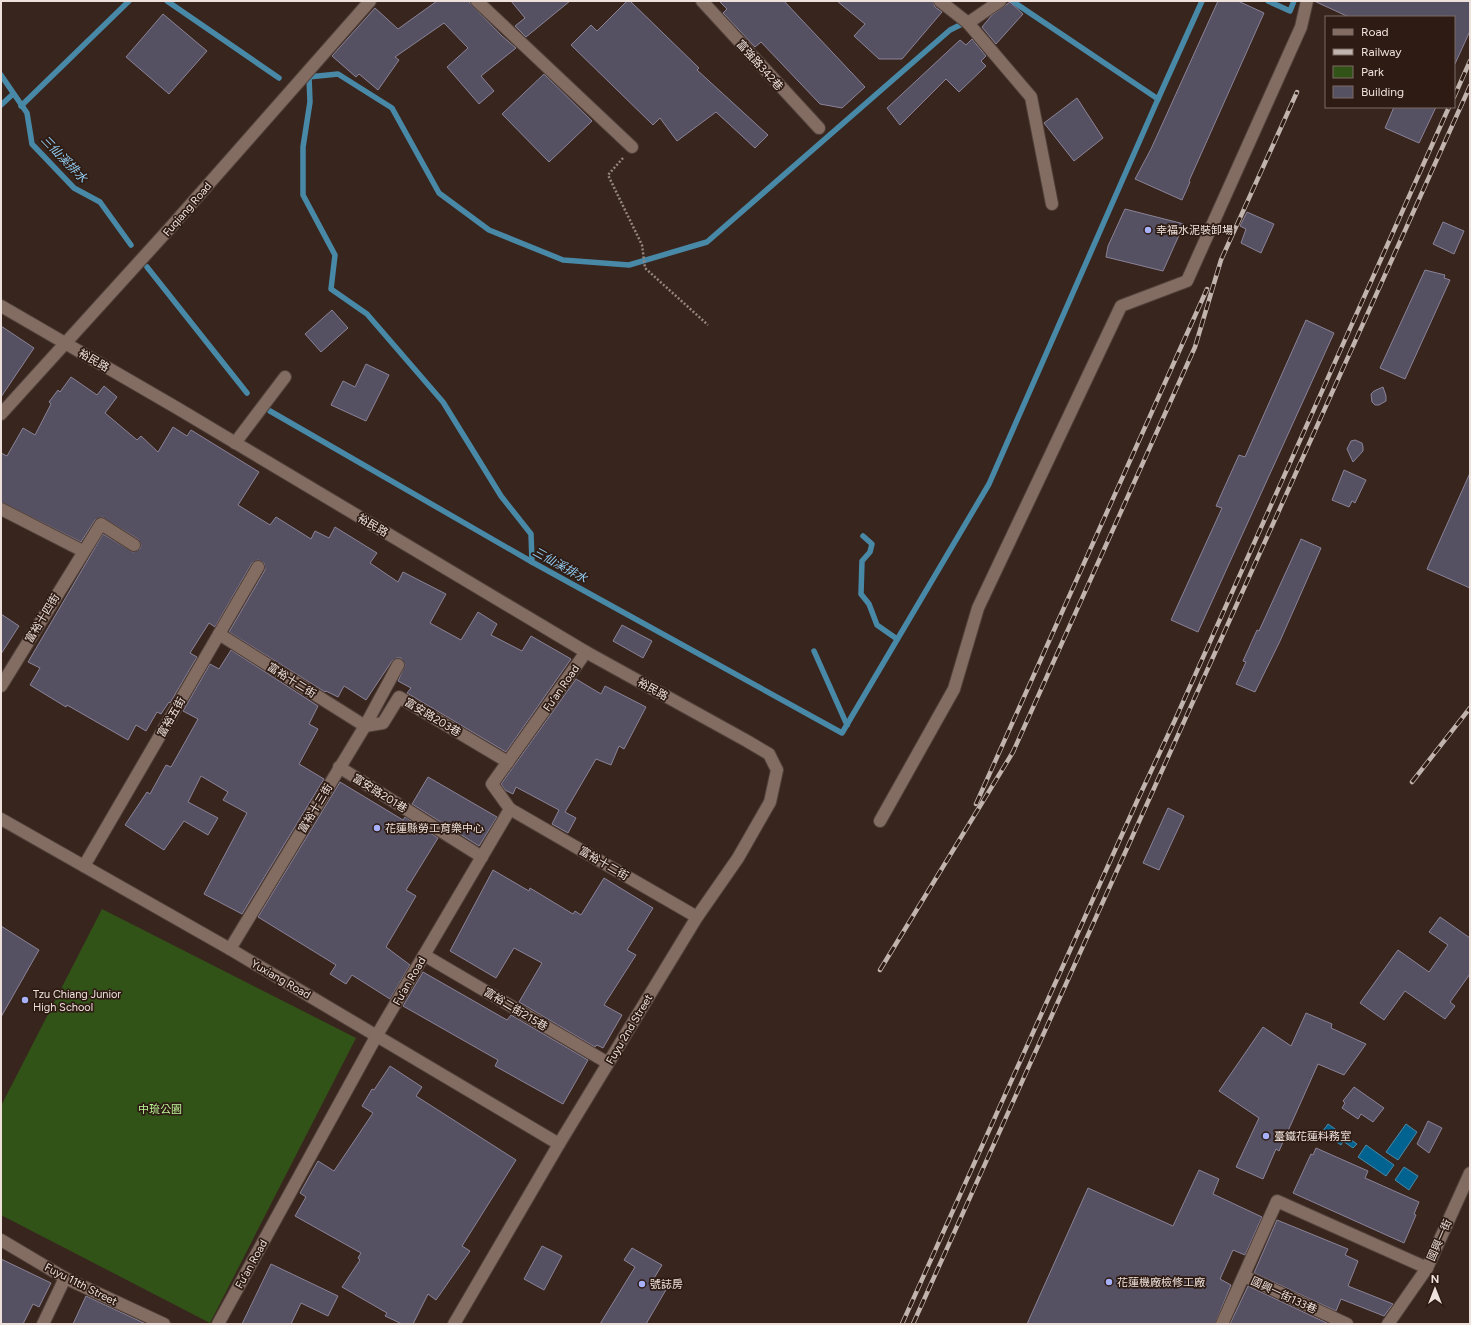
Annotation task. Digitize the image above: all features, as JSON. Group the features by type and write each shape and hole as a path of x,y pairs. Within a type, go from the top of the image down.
{"street":[{"name":"Fuqiang Road","path":"1,414 170,229 370,1"},
{"path":"477,1 632,148"},
{"name":"富強路342巷","path":"702,1 818,128"},
{"path":"940,1 968,23 1032,97 1052,204"},
{"path":"968,23 1000,1"},
{"path":"880,821 954,689 978,608 1121,306 1187,281 1301,28 1307,1"},
{"name":"裕民路","path":"1,306 66,343 586,652 747,741"},
{"path":"235,443 285,377"},
{"path":"1,509 83,551"},
{"name":"富裕十四街","path":"1,686 101,524 134,545"},
{"name":"富裕五街","path":"84,866 258,567"},
{"name":"富裕十二街","path":"219,634 365,726"},
{"name":"Fu’an Road","path":"218,1324 377,1035 510,809 492,784 586,652"},
{"name":"富裕十三街","path":"230,949 365,726 398,665"},
{"name":"富安路203巷","path":"365,726 383,722 399,697 508,762"},
{"name":"Fuyu 2nd Street","path":"454,1324 608,1063 697,917 738,858 770,802 777,770 769,754 747,741"},
{"name":"富安路201巷","path":"339,767 482,857"},
{"name":"富裕十二街","path":"510,809 697,917"},
{"name":"Yuxiang Road","path":"1,819 230,949 559,1144"},
{"name":"富裕二街215巷","path":"424,955 608,1063"},
{"name":"國興一街","path":"1388,1324 1427,1268 1470,1173"},
{"path":"1222,1324 1277,1201 1427,1268"},
{"name":"Fuyu 11th Street","path":"1,1240 65,1278 164,1324"},
{"name":"國興一街133巷","path":"1244,1276 1347,1324"},
{"path":"43,1324 65,1278"}],"path":[{"path":"632,148 608,175 642,245 645,268 708,325"}],"green space":[{"name":"中琉公園","path":"102,909 356,1038 210,1323 1,1215 1,1106"}],"water":[{"path":"1328,1124 1357,1144 1353,1148 1343,1141 1341,1145 1322,1132"},
{"path":"1406,1124 1417,1132 1398,1160 1386,1152"},
{"path":"1366,1145 1394,1165 1386,1176 1358,1157"},
{"path":"1404,1167 1418,1176 1409,1190 1395,1180"}],"building":[{"path":"437,1 468,1 502,36 516,48 481,76 494,91 479,104 447,67 468,48 444,23 395,57 399,60 378,90 359,74 356,77 332,56 375,8 398,29"},
{"path":"511,1 570,1 526,37 515,26 525,18"},
{"path":"627,1 630,1 699,68 697,70 768,135 755,148 716,112 677,141 660,118 653,125 571,45 591,25 597,31"},
{"path":"719,1 784,1 865,87 842,108 820,104 761,42 755,47 723,13 727,9"},
{"path":"837,1 933,1 935,7 942,12 902,59 879,59 854,36 865,24"},
{"path":"1218,1 1238,1 1264,13 1189,181 1190,182 1182,200 1135,179 1151,149"},
{"path":"1314,1 1470,1 1470,31 1455,64 1455,16 1347,16"},
{"path":"1010,2 1023,14 996,44 982,27 992,15"},
{"path":"163,14 207,51 169,94 126,57"},
{"path":"972,39 986,56 981,61 986,66 959,92 946,79 900,125 887,108 960,40 966,45"},
{"path":"544,74 592,121 549,162 502,114"},
{"path":"1077,98 1103,138 1074,161 1044,123"},
{"path":"1394,108 1436,108 1419,143 1385,128"},
{"name":"幸福水泥裝卸場","path":"1125,209 1184,224 1163,271 1106,257 1108,246"},
{"path":"1247,212 1274,224 1261,253 1241,243 1246,229 1240,226"},
{"path":"1443,222 1464,231 1454,254 1433,244"},
{"path":"1425,270 1445,275 1444,278 1450,280 1405,379 1380,368"},
{"path":"332,310 348,328 321,352 305,334"},
{"path":"1306,320 1334,333 1198,632 1171,620 1222,508 1216,506 1239,455 1245,457"},
{"path":"1,326 34,348 1,397"},
{"path":"366,364 389,375 366,421 331,405 343,381 355,387"},
{"path":"71,377 97,395 104,386 117,397 105,413 137,440 141,436 158,452 173,427 187,436 191,430 259,472 238,505 270,525 276,517 311,539 315,531 329,538 335,527 377,553 370,563 398,582 403,572 446,594 430,623 461,640 478,612 497,624 491,635 522,651 531,636 571,659 506,752 407,693 411,688 398,681 405,665 401,658 397,658 392,661 366,700 344,686 338,697 326,691 325,692 229,632 265,570 264,563 258,560 252,563 215,627 209,623 190,653 197,657 170,703 169,702 161,714 157,712 146,731 136,725 128,740 67,705 66,707 30,685 40,668 28,662 103,534 133,552 140,549 141,545 138,539 102,517 95,520 81,542 1,502 1,453 7,456 23,428 35,435 51,404 49,402 58,390 60,392"},
{"path":"1383,387 1386,401 1379,405 1375,405 1372,402 1371,394"},
{"path":"1355,440 1362,443 1363,451 1353,462 1347,449 1351,441"},
{"path":"1344,470 1366,480 1355,503 1352,501 1349,507 1332,500"},
{"path":"1470,473 1470,588 1427,569"},
{"path":"1301,539 1321,548 1280,641 1255,692 1236,684 1246,662 1243,661 1257,630 1259,631"},
{"path":"1,614 19,626 1,654"},
{"path":"622,625 652,641 643,658 613,641"},
{"path":"231,650 318,706 309,724 318,729 299,764 324,779 242,914 204,894 247,813 223,800 228,792 201,776 188,802 218,818 208,835 184,821 164,850 125,825 147,792 150,794 166,765 171,767 198,719 183,711 210,664 219,669"},
{"path":"576,679 601,694 605,686 646,707 624,749 619,746 611,765 596,759 565,812 576,818 568,833 552,824 559,810 516,787 513,794 505,790 501,784"},
{"path":"428,777 497,817 479,846 412,804"},
{"path":"340,782 403,820 405,817 438,838 406,890 416,896 386,947 410,965 390,999 352,975 346,984 330,974 336,965 258,917"},
{"path":"1168,808 1184,816 1159,870 1143,863"},
{"path":"493,870 529,891 530,888 573,914 575,911 581,915 604,878 653,908 627,950 636,955 604,1005 622,1015 603,1048 597,1045 595,1047 519,1002 542,963 514,948 496,978 450,951"},
{"path":"1440,917 1470,938 1470,974 1450,1002 1455,1006 1445,1019 1405,991 1384,1020 1360,1003 1398,950 1429,972 1448,945 1429,932"},
{"path":"1,926 39,950 1,1017"},
{"path":"423,972 507,1020 511,1015 588,1060 563,1104 495,1066 498,1060 403,1006"},
{"path":"1306,1013 1332,1024 1331,1028 1366,1044 1344,1075 1318,1064 1279,1151 1276,1149 1263,1179 1236,1167 1259,1118 1219,1091 1263,1027 1291,1046"},
{"path":"390,1066 422,1087 416,1096 516,1160 462,1246 470,1251 436,1300 428,1294 413,1324 402,1324 385,1316 387,1313 342,1287 360,1260 358,1258 361,1253 295,1216 306,1197 300,1193 318,1161 334,1171 373,1113 362,1106 372,1089 374,1090"},
{"path":"1354,1087 1384,1108 1373,1122 1361,1114 1358,1119 1342,1108 1345,1103 1343,1101"},
{"path":"1428,1121 1442,1128 1429,1153 1417,1144"},
{"path":"1316,1148 1368,1171 1365,1178 1419,1202 1414,1214 1416,1215 1404,1243 1293,1193 1311,1154 1313,1155"},
{"name":"花蓮機廠檢修工廠","path":"1199,1170 1219,1179 1213,1194 1262,1217 1245,1255 1233,1250 1220,1279 1231,1285 1215,1324 1027,1324 1088,1188 1173,1226"},
{"path":"1277,1220 1348,1249 1345,1255 1358,1261 1348,1286 1393,1304 1384,1316 1341,1299 1336,1311 1254,1273"},
{"path":"542,1246 562,1256 544,1290 524,1279"},
{"name":"號誌房","path":"632,1248 662,1265 653,1280 667,1288 646,1324 600,1324 635,1267 624,1260"},
{"path":"1,1259 51,1283 39,1307 33,1304 23,1324 1,1324"},
{"path":"271,1264 338,1296 328,1316 301,1303 291,1324 242,1324"},
{"path":"1248,1286 1329,1324 1230,1324"},
{"path":"86,1296 146,1324 73,1324"}],"waterway":[{"path":"21,106 129,1"},
{"path":"167,1 279,78"},
{"path":"1012,1 1158,99 1202,1"},
{"path":"1268,1 1290,11 1294,1"},
{"path":"308,77 338,74 392,108 439,193 489,230 563,260 629,265 707,242 950,30 966,22"},
{"name":"三仙溪排水","path":"1,75 27,113 32,144 74,188 100,202 131,245"},
{"path":"309,77 310,102 303,147 303,195 335,255 331,289 367,314 443,402 501,496 531,534 532,562"},
{"path":"1,105 13,94"},
{"path":"270,411 532,562 842,733 989,484 1158,99"},
{"name":"三仙溪排水","path":"147,267 247,393"},
{"path":"863,536 872,544 870,552 862,561 861,594 869,604 877,625 897,639"},
{"path":"814,651 847,725"}],"railway":[{"path":"1455,95 1470,61"},
{"path":"913,1324 1470,86"},
{"path":"880,970 1013,752 1195,347 1221,260 1297,92"},
{"path":"902,1324 1175,720 1449,108"},
{"path":"976,804 1207,289"},
{"path":"1412,782 1470,708"}],"place":[{"name":"幸福水泥裝卸場","path":"1148,230"},
{"name":"花蓮縣勞工育樂中心","path":"377,828"},
{"name":"Tzu Chiang Junior High School","path":"25,1000"},
{"name":"臺鐵花蓮料務室","path":"1266,1136"},
{"name":"花蓮機廠檢修工廠","path":"1109,1282"},
{"name":"號誌房","path":"642,1284"}]}
